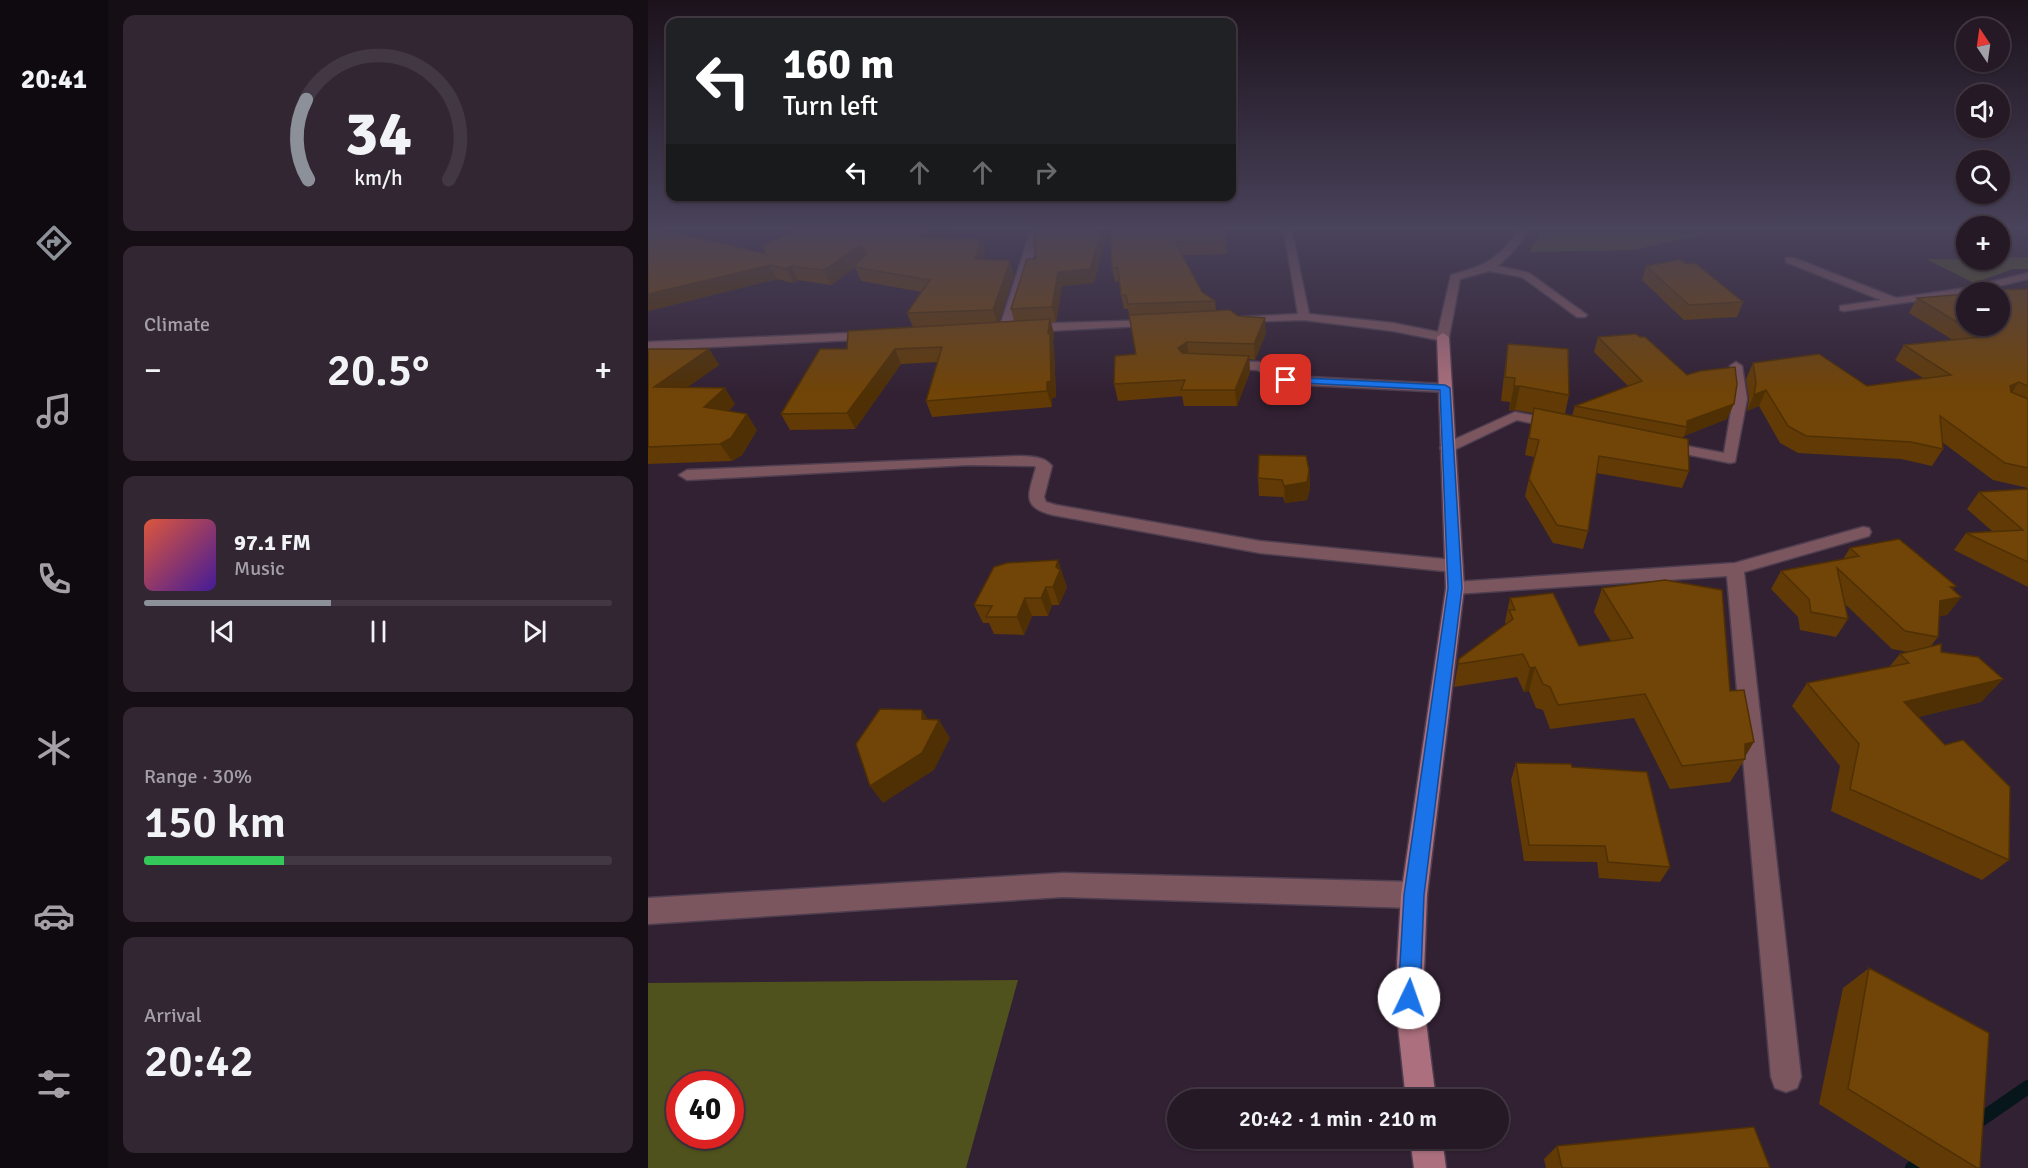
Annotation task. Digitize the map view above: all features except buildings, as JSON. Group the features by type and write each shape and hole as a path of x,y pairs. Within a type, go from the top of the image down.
{"street":[{"path":"1016,285 1000,329 1172,322"},
{"path":"1298,285 1304,317"},
{"path":"1420,1089 1409,998 1414,895 1455,588 1443,337 1453,285"},
{"path":"1538,285 1581,315"},
{"path":"1852,285 1892,300"},
{"path":"1844,309 1892,300 1966,291 1993,285"},
{"path":"1232,320 1304,317 1393,327 1443,337"},
{"path":"648,346 880,335"},
{"path":"1212,364 1258,366 1286,380 1445,388"},
{"path":"1651,443 1730,459 1740,399 1736,366"},
{"path":"1447,448 1515,416 1572,427"},
{"path":"687,475 968,461 1038,462 1044,466 1036,497 1039,505 1053,510 1260,548 1454,566"},
{"path":"1455,588 1736,569 1863,532"},
{"path":"1736,569 1786,1077"},
{"path":"648,911 1063,885 1414,895"},
{"path":"1427,1149 1430,1168"}],"shaded area":[{"path":"1018,980 966,1168 648,1168 648,983"}],"waterway":[{"path":"1973,1125 2028,1087"},
{"path":"1912,1168 1925,1159"}],"route":[{"path":"1286,380 1445,388 1455,588 1414,895 1409,998"}]}
